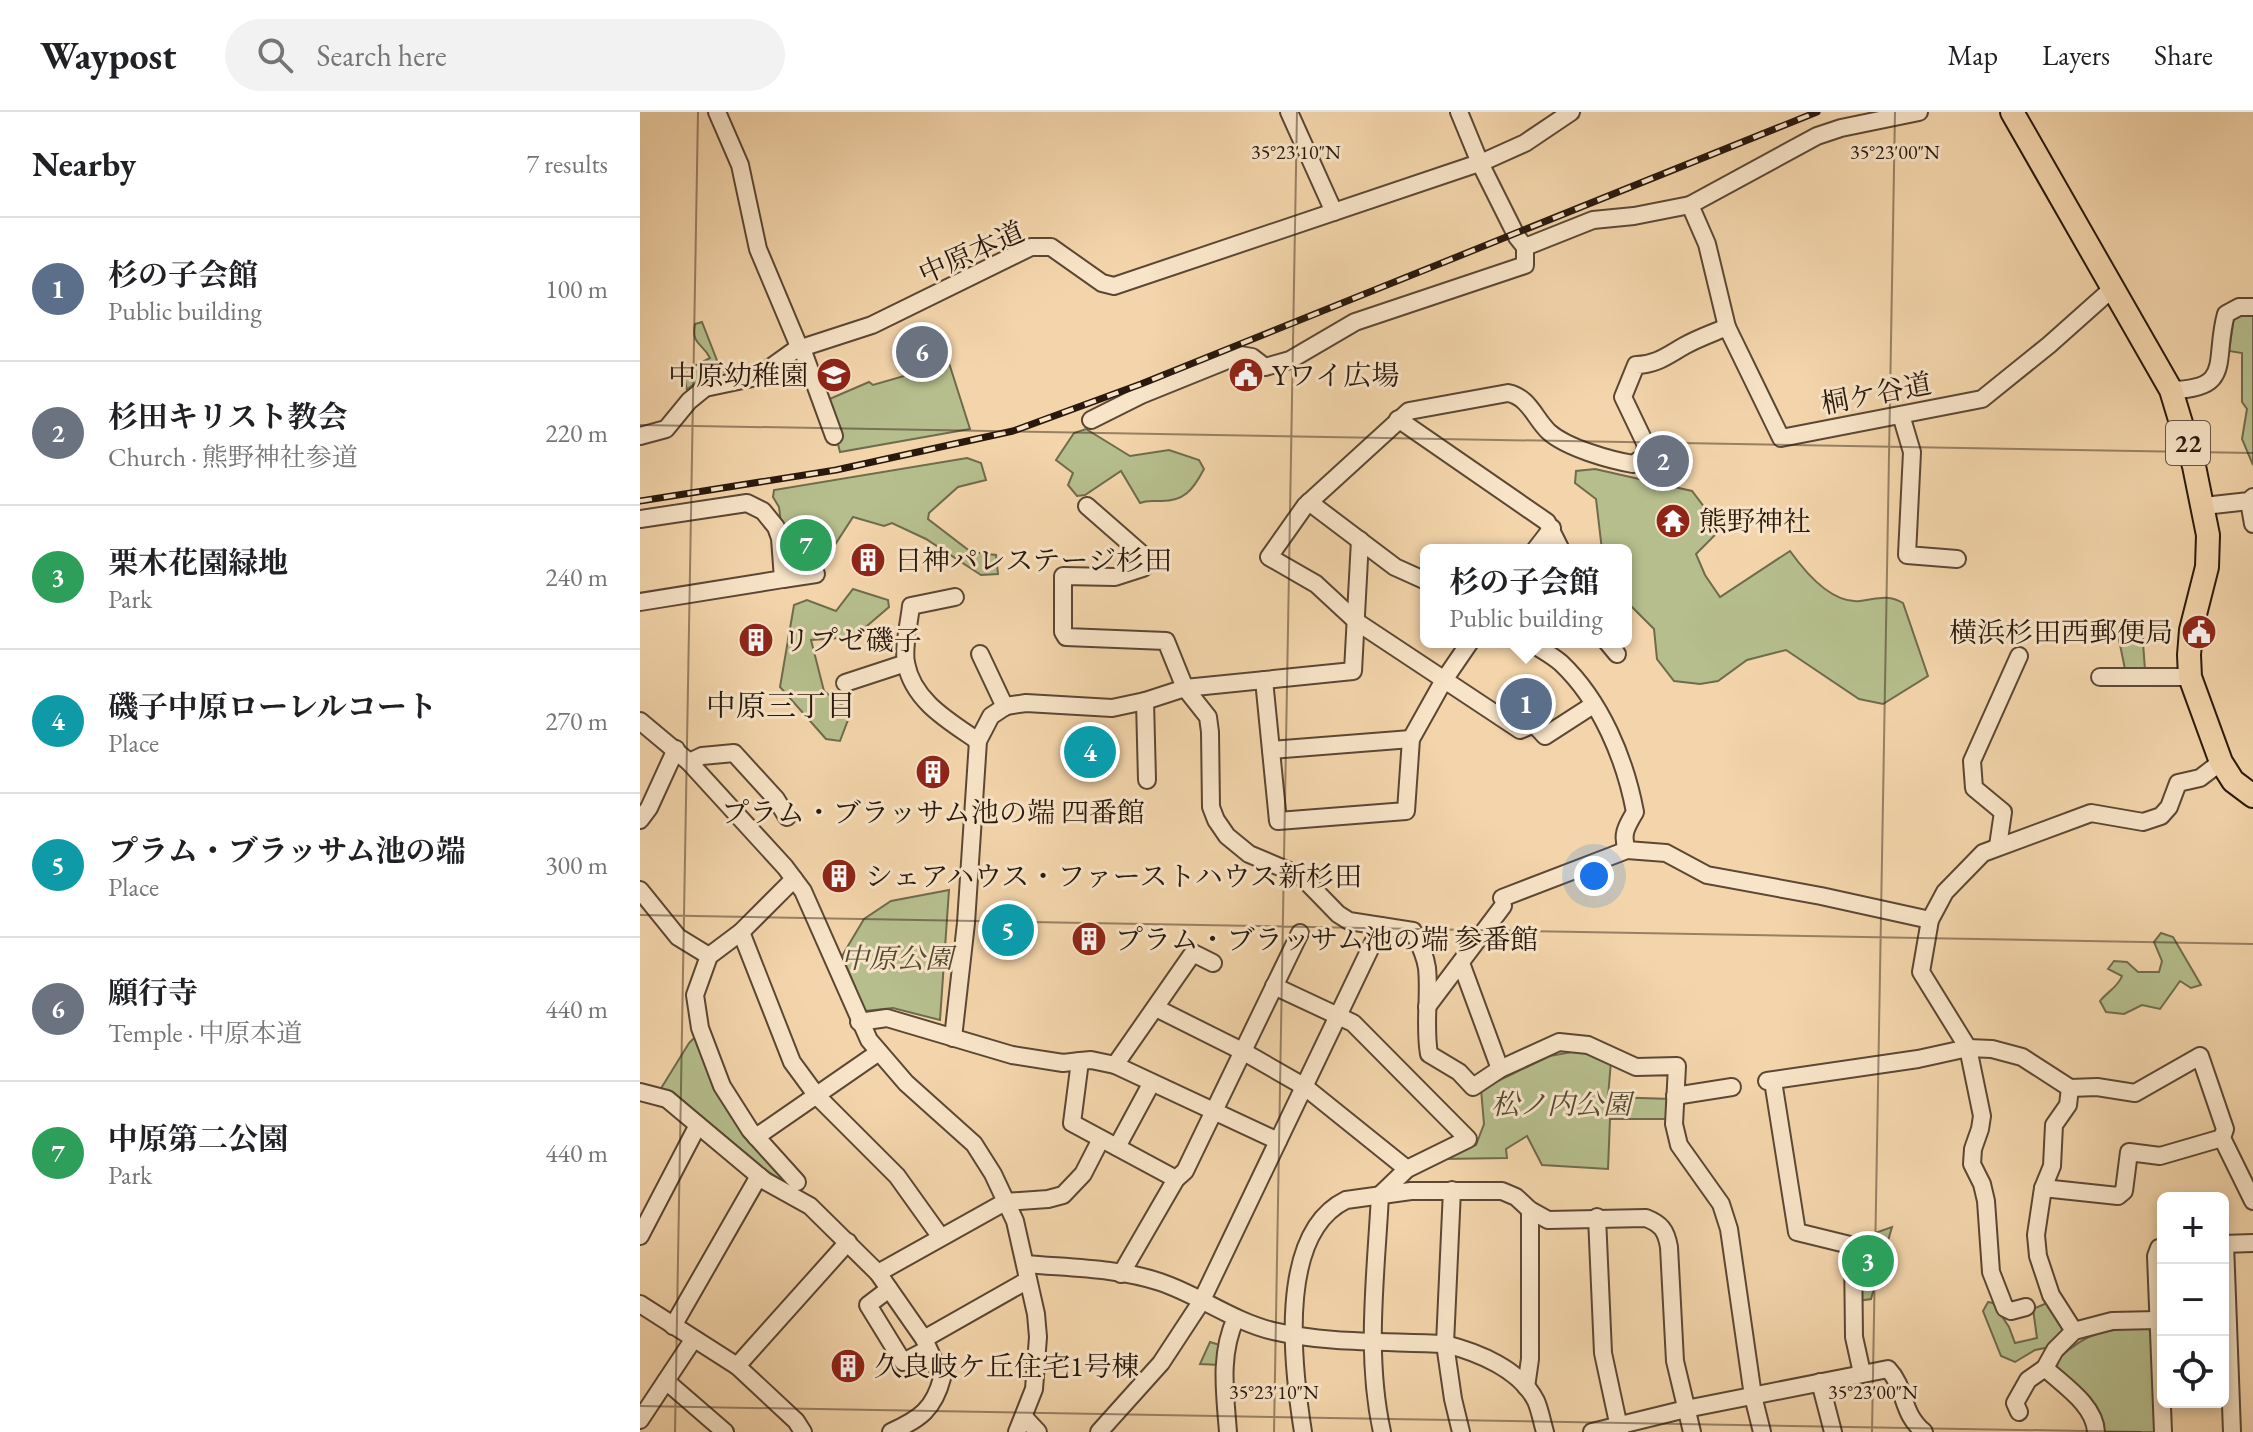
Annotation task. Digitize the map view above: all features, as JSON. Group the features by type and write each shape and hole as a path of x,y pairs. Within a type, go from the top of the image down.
{"main road":[{"name":"22","path":"2012,112 2171,390 2204,506 2208,535 2207,567 2191,630 2190,677 2221,762 2233,781 2253,796"}],"street":[{"path":"717,112 740,165 758,249 804,354 834,436"},
{"path":"1289,112 1334,212"},
{"path":"1091,420 1141,395 1240,355 1252,357 1265,367 1290,360 1355,322 1525,265 1525,247 1480,163 1459,112"},
{"name":"中原本道","path":"800,349 872,325 1031,247 1051,247 1102,283 1114,286 1480,163 1525,143 1571,112"},
{"path":"1525,247 1593,220 1690,205 1817,136 1919,112"},
{"path":"1593,705 1545,736 1534,724 1520,730 1357,622 1316,584 1269,557 1309,502 1409,411 1515,394 1524,400 1550,433 1605,459 1633,464 1644,457 1646,445 1623,397 1636,365 1647,365 1670,356 1684,345 1727,327 1707,244 1690,205"},
{"name":"桐ケ谷道","path":"1727,327 1781,438 1982,399 2113,288"},
{"path":"2171,390 2200,389 2213,379 2218,369 2226,314 2239,307 2253,307"},
{"path":"640,436 666,429 689,401 705,388 757,377 800,349"},
{"path":"1901,415 1912,452 1907,555 1957,559"},
{"path":"1398,419 1547,522 1559,544"},
{"path":"2204,506 2251,499 2253,524"},
{"path":"1309,502 1395,567 1420,578"},
{"path":"640,519 747,503 763,511 776,527 780,538 783,579"},
{"path":"1087,506 1143,555 1143,568 1115,577 1063,576 1063,632 1066,637 1166,641 1185,688 1208,717 1211,807 1216,820 1227,836 1249,854 1301,876 1349,921 1412,927 1424,953 1427,969 1429,1054 1459,1072 1473,1087 1500,1069 1559,1042 1588,1045 1636,1067 1677,1066 1674,1124 1679,1145 1721,1204 1729,1229 1753,1396 1762,1432"},
{"path":"1540,544 1552,528"},
{"path":"953,1038 967,912 978,741 991,716 1005,707 1026,703 1112,708 1185,688 1353,671 1360,540"},
{"path":"640,602 816,574"},
{"path":"955,597 911,606 906,663 916,687 928,703 978,741"},
{"path":"1264,680 1278,821 1406,811 1411,739 1466,648"},
{"path":"1539,648 1560,662 1593,705 1619,755 1635,812 1625,829 1623,839 1627,850"},
{"path":"980,654 1005,707"},
{"path":"1998,846 2003,812 1974,788 1972,761 1988,717 2019,656"},
{"path":"845,683 906,663"},
{"path":"2100,677 2190,677"},
{"path":"1145,701 1147,780"},
{"path":"640,721 689,762 794,879 803,891 859,1022 879,1052 906,1083 974,1144 993,1174 1015,1221 1036,1314 1038,1356 1034,1389 1020,1424 1038,1432"},
{"path":"1271,750 1411,739"},
{"path":"640,820 649,808 676,749"},
{"path":"689,762 702,756 734,753 776,799 787,817"},
{"path":"2026,1307 2011,1311 2005,1308 1991,1272 1986,1201 1972,1164 1982,1116 1968,1048 1921,972 1930,920 1945,892 1983,853 2091,813 2143,822 2161,816 2169,807 2178,783 2200,778 2221,762"},
{"path":"1427,1007 1503,902 1627,850 1666,853 1707,875 1930,920"},
{"path":"794,879 741,932 709,956 695,995 700,1028 722,1086 756,1137 797,1182"},
{"path":"640,890 678,937 709,956"},
{"path":"1099,1432 1161,1363 1201,1302 1381,926"},
{"path":"741,932 792,1062 817,1096 897,1176 940,1236"},
{"path":"1121,1274 1176,1179 1185,1171 1300,933"},
{"path":"1115,1065 1193,953 1213,963"},
{"path":"1461,963 1500,1069"},
{"path":"1274,986 1353,1023 1468,1139 1407,1169 1380,1195 1373,1340 1374,1388 1382,1432"},
{"path":"1156,1008 1305,1087 1407,1169"},
{"path":"859,1022 887,1018 1012,1055 1063,1063 1091,1060 1115,1065 1278,1141"},
{"path":"1862,1373 1854,1337 1853,1249 1850,1245 1797,1232 1770,1081 1968,1048 1992,1049 2022,1057 2070,1088 2097,1087 2135,1093 2200,1056 2225,1129 2222,1138 2253,1201"},
{"path":"756,1137 879,1052"},
{"path":"1080,1061 1072,1123 1176,1179"},
{"path":"1117,1147 1151,1084"},
{"path":"1675,1096 1732,1087"},
{"path":"2070,1088 2068,1105 2054,1125 2052,1166 2043,1188 2037,1222 2038,1256 2051,1295 2074,1331"},
{"path":"640,1092 667,1099 759,1176 810,1206 878,1273 926,1344 942,1378 936,1399 924,1413 891,1432"},
{"path":"640,1236 698,1125"},
{"path":"2043,1188 2118,1196 2124,1191 2129,1152 2160,1156 2222,1138"},
{"path":"878,1273 1005,1202 1063,1195 1083,1174 1101,1139"},
{"path":"673,1326 759,1176"},
{"path":"1452,1190 1445,1344 1461,1432"},
{"path":"1303,1432 1295,1369 1298,1269 1313,1231 1337,1204 1357,1198 1411,1191 1452,1190 1502,1191 1548,1220 1646,1218 1659,1223 1667,1233 1675,1361 1692,1432"},
{"path":"1526,1387 1530,1359 1530,1210"},
{"path":"1597,1217 1603,1353 1619,1428"},
{"path":"737,1366 848,1242"},
{"path":"2229,1244 2253,1243"},
{"path":"2157,1253 2157,1288"},
{"path":"2225,1264 2232,1432"},
{"path":"889,1289 868,1305 903,1362 1027,1272 1121,1274 1160,1282 1236,1318 1295,1335 1445,1344 1481,1355 1526,1387 1536,1401 1545,1432"},
{"path":"640,1304 737,1366 796,1421 803,1432"},
{"path":"1228,1432 1224,1361 1228,1334 1236,1318"},
{"path":"2019,1412 2015,1403 2028,1380 2045,1368 2055,1350 2074,1331 2112,1321 2157,1320"},
{"path":"2159,1336 2163,1432"},
{"path":"640,1420 693,1340"},
{"path":"2045,1368 2082,1403 2095,1421 2096,1432"},
{"path":"1592,1432 1619,1428 1686,1409 1888,1369 1896,1377 1911,1421 1924,1432"},
{"path":"666,1381 725,1432"},
{"path":"1820,1382 1833,1432"}],"green space":[{"path":"2253,312 2253,465 2242,439 2247,409 2242,402 2242,353 2229,351 2234,317"},
{"path":"702,322 720,368 729,370 732,376 702,381 687,390 683,372 710,358 695,336 695,324"},
{"path":"949,363 970,429 840,452 827,400 869,382 873,385"},
{"path":"1086,429 1130,456 1169,450 1199,460 1204,469 1192,489 1168,501 1140,503 1121,471 1085,495 1077,496 1068,485 1073,473 1056,460 1074,433"},
{"path":"967,458 981,463 986,480 958,487 929,513 928,519 971,552 996,555 998,574 981,575 926,539 892,523 884,526 853,517 818,571 787,573 774,490"},
{"path":"1595,469 1692,491 1721,529 1696,554 1720,597 1790,551 1811,577 1839,597 1849,601 1887,598 1903,603 1928,676 1883,704 1859,699 1786,650 1747,660 1718,681 1700,684 1674,681 1657,659 1654,629 1632,607 1632,544 1601,544 1596,499 1575,483 1576,471"},
{"path":"853,589 888,600 889,607 854,637 811,640 824,691 851,712 840,741 826,739 780,687 794,605 807,600 836,611"},
{"path":"2142,629 2145,670 2125,669 2118,635"},
{"name":"中原公園","path":"949,890 940,1020 893,1008 865,1011 842,956 864,919 891,901"},
{"path":"2161,933 2173,937 2201,985 2191,988 2180,981 2160,1009 2142,1005 2124,1014 2106,1012 2100,1001 2122,976 2108,969 2114,961 2127,962 2138,972 2159,972 2162,961 2154,942"},
{"path":"698,1034 750,1137 804,1195 761,1167 673,1092 660,1090"},
{"name":"松ノ内公園","path":"1577,1051 1611,1061 1608,1097 1672,1099 1670,1119 1610,1119 1608,1169 1542,1165 1527,1136 1506,1149 1507,1158 1440,1159 1476,1145 1484,1124 1481,1089 1550,1056"},
{"path":"1892,1227 1871,1299 1857,1301 1855,1255 1863,1249 1872,1234"},
{"path":"1988,1302 1993,1303 2009,1327 2015,1343 2037,1338 2033,1309 2047,1303 2057,1314 2063,1330 2050,1347 2035,1350 2015,1362 2001,1356 1983,1311"},
{"path":"2148,1328 2151,1331 2155,1432 2102,1432 2093,1403 2057,1368 2058,1359 2079,1342 2099,1333"},
{"path":"1210,1342 1223,1346 1220,1365 1200,1364"}],"railway":[{"path":"640,501 836,470 1013,431 1141,384 1817,112"}],"place":[{"name":"願行寺","path":"922,352"},
{"name":"中原幼稚園","path":"834,375"},
{"name":"Yワイ広場","path":"1246,375"},
{"name":"杉田キリスト教会","path":"1663,461"},
{"name":"熊野神社","path":"1673,521"},
{"name":"中原第二公園","path":"806,545"},
{"name":"日神パレステージ杉田","path":"868,560"},
{"name":"横浜杉田西郵便局","path":"2199,632"},
{"name":"リプゼ磯子","path":"756,640"},
{"name":"杉の子会館","path":"1526,704"},
{"name":"磯子中原ローレルコート","path":"1090,752"},
{"name":"プラム・ブラッサム池の端 四番館","path":"933,772"},
{"name":"シェアハウス・ファーストハウス新杉田","path":"839,876"},
{"name":"プラム・ブラッサム池の端","path":"1008,930"},
{"name":"プラム・ブラッサム池の端 参番館","path":"1089,939"},
{"name":"栗木花園緑地","path":"1868,1261"},
{"name":"久良岐ケ丘住宅1号棟","path":"848,1366"}],"district":[{"name":"中原三丁目","path":"781,705"}]}
